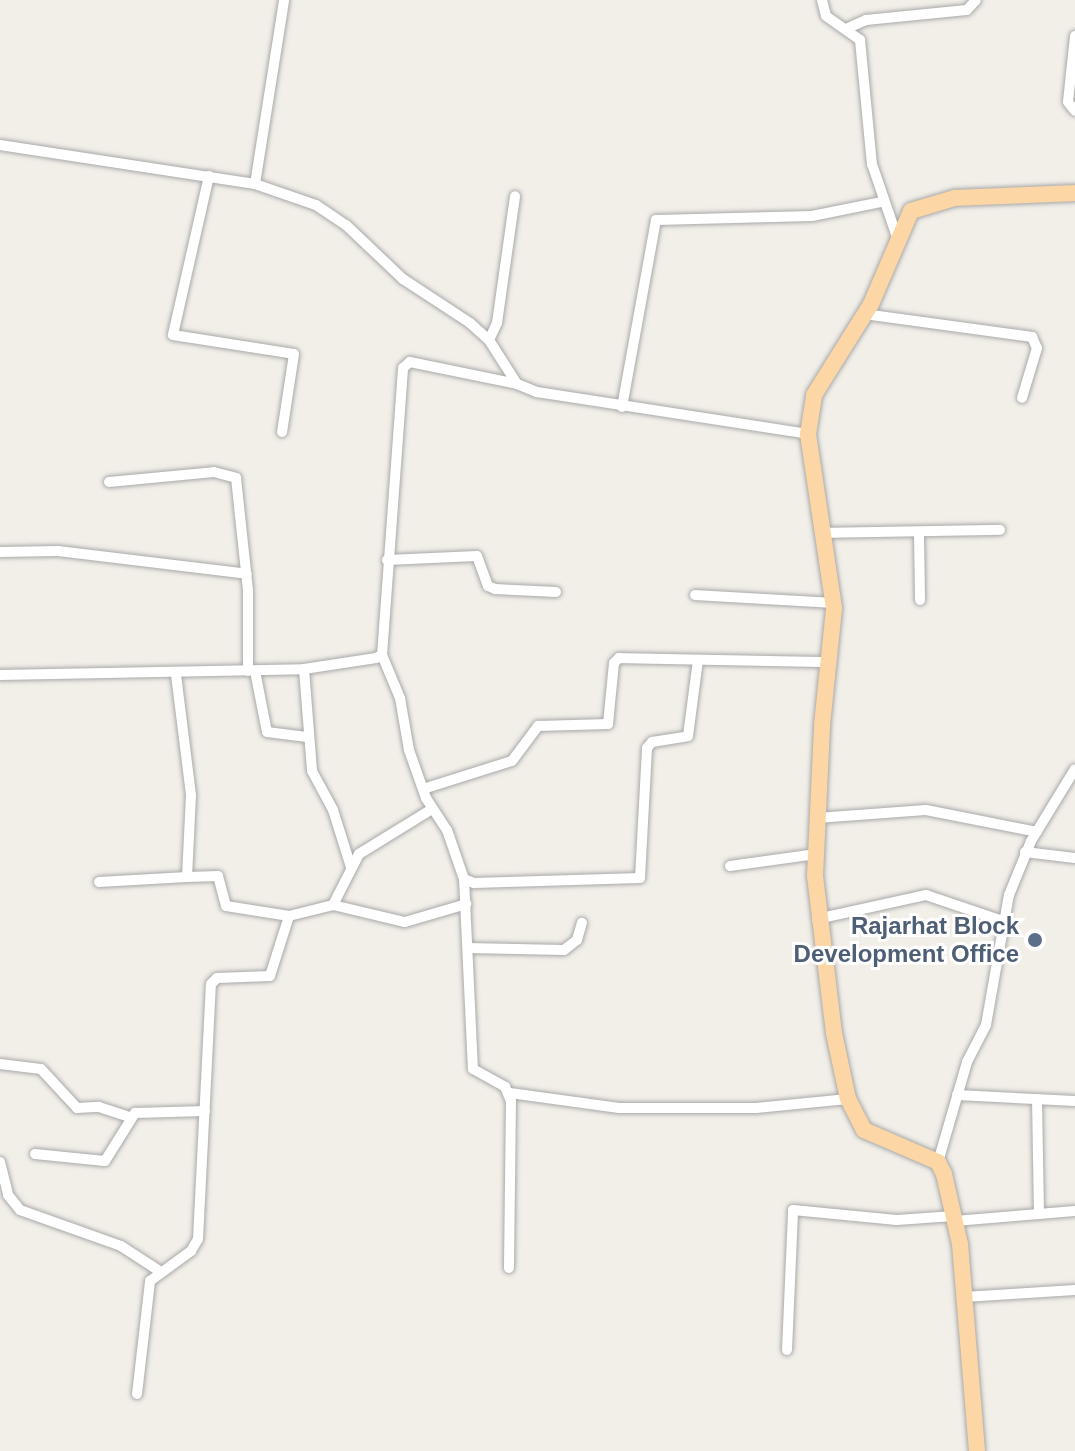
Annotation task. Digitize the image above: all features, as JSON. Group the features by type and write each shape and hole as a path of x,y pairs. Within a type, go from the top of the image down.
{"main road":[{"path":"977,1451 955,1218 938,1162 864,1130 848,1099 817,919 817,818 834,603 808,434 814,395 864,314 906,217 925,204 1075,193"}],"street":[{"path":"255,184 284,0"},
{"path":"822,0 826,16 848,28 860,40 866,117 881,202 897,237"},
{"path":"848,28 866,20 967,10 976,0"},
{"path":"1075,36 1068,102 1075,111"},
{"path":"0,145 255,184 316,205 346,225 403,279 489,340 517,384"},
{"path":"209,176 173,335 294,354 282,432"},
{"path":"489,340 497,323 515,196"},
{"path":"622,407 656,220 812,216 881,202"},
{"path":"864,314 1032,337 1037,348 1022,398"},
{"path":"808,434 622,407 405,364 387,560 382,655 400,698 423,789 447,830 464,879 473,1069 510,1093 619,1108 756,1108 848,1099"},
{"path":"109,482 214,472 236,478 247,574 251,671 267,732 307,737"},
{"path":"822,533 919,534 1000,530"},
{"path":"919,534 920,600"},
{"path":"0,552 58,551 247,574"},
{"path":"387,560 477,556 488,586 556,592"},
{"path":"695,595 834,603"},
{"path":"0,675 176,674 304,669 382,655"},
{"path":"423,789 512,761 538,726 608,724 614,663 619,658 829,662"},
{"path":"464,879 474,883 640,878 647,748 652,742 688,736 698,660"},
{"path":"304,669 312,771 333,810 351,867"},
{"path":"176,674 191,795 187,877"},
{"path":"938,1162 957,1095 986,1025 1003,921 1025,852 1075,769"},
{"path":"333,905 359,854 432,809"},
{"path":"817,818 926,810 1037,832"},
{"path":"1025,852 1075,858"},
{"path":"730,866 816,854"},
{"path":"99,882 218,876 226,906 289,916 333,905 405,922 466,904"},
{"path":"817,919 926,895 1003,921"},
{"path":"137,1394 150,1281 158,1270 196,1247 211,984 217,978 270,976 289,916"},
{"path":"468,948 564,950 577,940 582,923"},
{"path":"0,1064 41,1069 77,1108 99,1107 129,1117 205,1111"},
{"path":"509,1268 510,1093"},
{"path":"957,1095 1075,1101"},
{"path":"1037,1099 1039,1214"},
{"path":"35,1154 105,1161 129,1117"},
{"path":"0,1162 8,1195 20,1210 121,1246 158,1270"},
{"path":"787,1350 793,1210 897,1220 1075,1211"},
{"path":"964,1297 1075,1290"}],"place":[{"name":"Rajarhat Block Development Office","path":"1035,940"}]}
